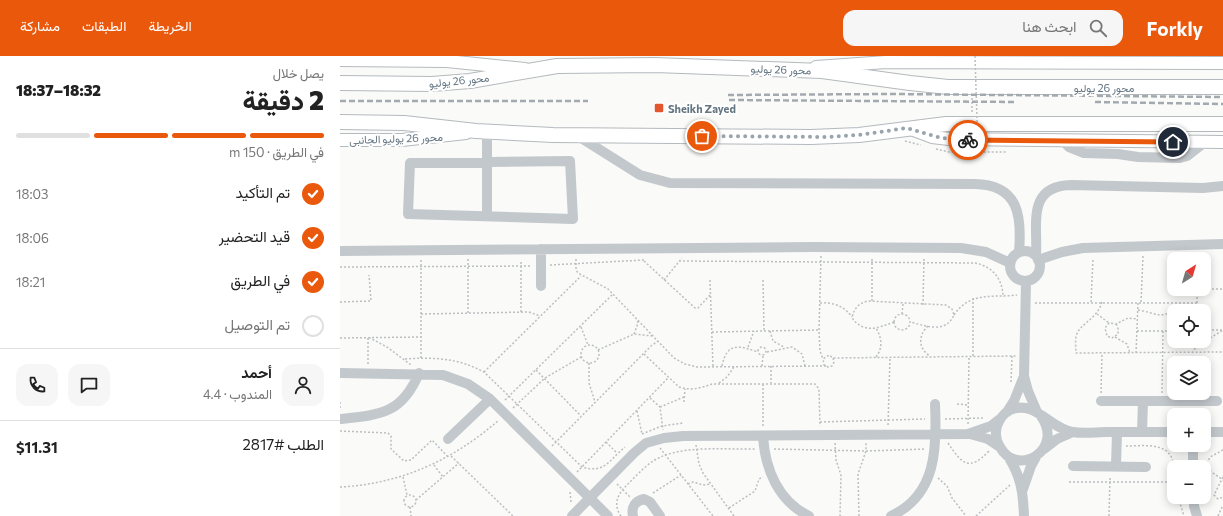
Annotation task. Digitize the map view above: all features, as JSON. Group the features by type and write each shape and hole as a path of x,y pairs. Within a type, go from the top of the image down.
{"highway":[{"name":"محور 26 يوليو","path":"340,83 451,82 489,78 527,70 572,65 655,61 797,69 922,85 971,87 1223,87"},
{"path":"340,122 404,123 481,132 578,136 816,137 859,135 933,124 1223,124"}],"main road":[{"path":"1058,62 1077,56"},
{"path":"797,69 841,64 914,59 1223,63"},
{"path":"340,60 447,61 527,70"},
{"path":"907,128 928,136 949,139 1223,142"},
{"name":"محور 26 يوليو الجانبى","path":"340,140 402,140 481,132"}],"street":[{"path":"481,132 487,162 487,216"},
{"path":"578,136 635,173 649,179 670,183 976,184 995,186 1007,195 1016,208 1020,238 1019,252"},
{"path":"570,161 573,219 408,214 410,163 487,162 570,161"},
{"path":"1037,258 1028,251 1019,252 1013,257 1010,263 1013,276 1017,280 1026,282 1037,276 1040,268 1037,258 1038,204 1044,194 1057,187 1203,188 1223,186"},
{"path":"1037,258 1072,249 1223,244"},
{"path":"340,251 821,247 961,248 978,250 1010,263"},
{"path":"541,249 541,286"},
{"path":"1023,489 1028,472 1049,436 1046,422 1039,414 1028,391 1024,376 1026,282"},
{"path":"340,372 419,373 443,375 456,378 474,387 506,414 608,516"},
{"path":"340,419 388,411 400,404 409,395 419,373"},
{"path":"998,446 996,433 1004,415 1014,401 1024,376"},
{"path":"448,439 490,399"},
{"path":"1142,432 1143,400"},
{"path":"1101,401 1217,401"},
{"path":"891,516 910,503 922,489 931,472 939,435 936,404"},
{"path":"968,434 985,429 1004,415 1022,407 1073,432 1167,432"},
{"path":"1008,455 1022,460 1040,452 1057,439 1073,432"},
{"path":"1113,466 1117,432"},
{"path":"1211,432 1223,432"},
{"path":"572,514 647,439 695,436 968,434 978,436 998,446 1008,455 1023,489 1024,516"},
{"path":"763,436 764,454 769,472 778,488 790,502 809,516"},
{"path":"1073,466 1146,467"},
{"path":"633,516 632,511 640,501 650,502 660,516"},
{"path":"1194,504 1197,516"}],"path":[{"path":"975,56 978,152"},
{"path":"971,87 973,123"},
{"path":"949,152 1005,152"},
{"path":"1141,302 1143,246"},
{"path":"821,247 820,351 826,366"},
{"path":"872,247 872,301"},
{"path":"664,280 690,248"},
{"path":"923,305 925,248"},
{"path":"1091,302 1094,248"},
{"path":"576,249 576,270 581,276 595,281 613,294 674,358 685,364 697,367 832,366 834,362 833,358"},
{"path":"637,249 644,260 697,309 711,294"},
{"path":"468,250 468,313"},
{"path":"521,312 522,250"},
{"path":"421,251 421,358"},
{"path":"340,267 521,266 644,260"},
{"path":"679,261 821,263 924,261 975,263 985,266 998,278 1003,297"},
{"path":"340,302 371,301 369,275"},
{"path":"484,372 581,276"},
{"path":"710,280 712,367"},
{"path":"763,280 764,331"},
{"path":"1211,289 1223,289"},
{"path":"498,407 613,294"},
{"path":"910,322 933,328 944,327 962,305 973,298 1003,297 1091,302 1197,303 1197,296"},
{"path":"973,298 973,356"},
{"path":"852,318 858,305 872,301 949,306 954,315"},
{"path":"1102,302 1097,314 1078,332 1076,336 1076,353 1223,352"},
{"path":"1136,353 1138,302"},
{"path":"820,303 836,304 846,310 852,318 867,329 876,328 894,322 897,317 902,314"},
{"path":"902,314 903,304"},
{"path":"1138,310 1159,315 1167,313"},
{"path":"421,314 533,312 540,316"},
{"path":"902,314 907,316 910,322"},
{"path":"1097,314 1109,324 1116,324 1128,318 1138,319"},
{"path":"634,334 638,323 637,319"},
{"path":"894,322 897,328 902,330 908,327 910,322"},
{"path":"1109,324 1105,328 1105,334 1109,337 1115,337 1124,341 1130,353"},
{"path":"1115,337 1119,331 1116,324"},
{"path":"581,326 588,345"},
{"path":"928,326 922,334 921,345 923,350 931,356"},
{"path":"876,328 881,341 880,350 876,357"},
{"path":"712,332 820,330"},
{"path":"1211,330 1223,330"},
{"path":"1192,353 1196,347 1223,330"},
{"path":"748,347 754,331"},
{"path":"770,331 773,341 784,347"},
{"path":"1137,331 1167,331"},
{"path":"1161,401 1163,331"},
{"path":"598,350 634,334 654,336"},
{"path":"368,337 405,359 419,373"},
{"path":"368,337 368,372"},
{"path":"340,338 421,337"},
{"path":"545,453 658,341"},
{"path":"588,345 594,346 598,350 598,358 593,363 584,361 581,357 582,349 588,345"},
{"path":"722,367 727,354 733,348 740,346 748,347 758,352 759,355 763,356"},
{"path":"762,366 763,356 767,352 792,346 800,351 804,358 805,366"},
{"path":"758,352 762,347 767,352"},
{"path":"644,354 668,378 679,387 685,389 703,388 712,384 812,383 818,386 820,436"},
{"path":"1101,401 1102,354"},
{"path":"823,359 826,356 833,358 1024,356"},
{"path":"968,434 969,356"},
{"path":"340,486 369,484 403,477 434,465 451,456 506,414 545,378 581,357"},
{"path":"888,435 890,357"},
{"path":"405,359 421,358 454,360 484,372 582,467 593,469 606,467 630,444"},
{"path":"589,363 589,383 595,402"},
{"path":"771,366 771,384"},
{"path":"717,384 727,377 734,367"},
{"path":"536,370 581,416"},
{"path":"570,479 668,378"},
{"path":"763,384 763,436"},
{"path":"684,402 685,389"},
{"path":"660,407 684,397"},
{"path":"650,398 660,407 664,438"},
{"path":"957,404 968,405"},
{"path":"637,411 647,439 681,475 713,516"},
{"path":"636,439 647,439 662,426 683,424"},
{"path":"340,431 388,433 391,436 391,449 404,461 412,460 432,440 448,457"},
{"path":"859,516 858,474 866,451 866,435"},
{"path":"939,435 959,460 966,464 973,464 980,461 998,446"},
{"path":"695,436 699,464 703,473 734,516"},
{"path":"835,436 836,460 841,475 840,516"},
{"path":"606,442 625,462"},
{"path":"1116,446 1161,447 1171,456 1172,460"},
{"path":"1209,460 1223,450"},
{"path":"451,456 513,516"},
{"path":"410,507 459,463"},
{"path":"434,465 443,477"},
{"path":"1110,516 1110,482 1113,466"},
{"path":"1211,471 1223,478 1214,495 1218,499 1223,497"},
{"path":"729,508 755,491 759,479 769,472"},
{"path":"610,477 640,501 681,475"},
{"path":"403,477 407,495 405,497 405,504 410,507"},
{"path":"976,516 1019,477"},
{"path":"688,484 692,482 711,484"},
{"path":"1069,482 1167,482"},
{"path":"945,483 952,498 966,516"},
{"path":"570,490 572,499 572,514"},
{"path":"407,495 412,494 416,500"},
{"path":"1180,504 1184,516"},
{"path":"1218,516 1223,505"},
{"path":"410,507 411,516"}],"railway":[{"path":"728,95 892,94 1223,97"},
{"path":"729,100 1017,102"},
{"path":"340,101 588,101"},
{"path":"1095,102 1223,104"}],"way so far":[{"path":"702,136 827,137 859,135 907,128 932,137 968,140"}],"place":[{"name":"Sheikh Zayed","path":"659,108"}],"route":[{"path":"968,140 1173,142"}]}
